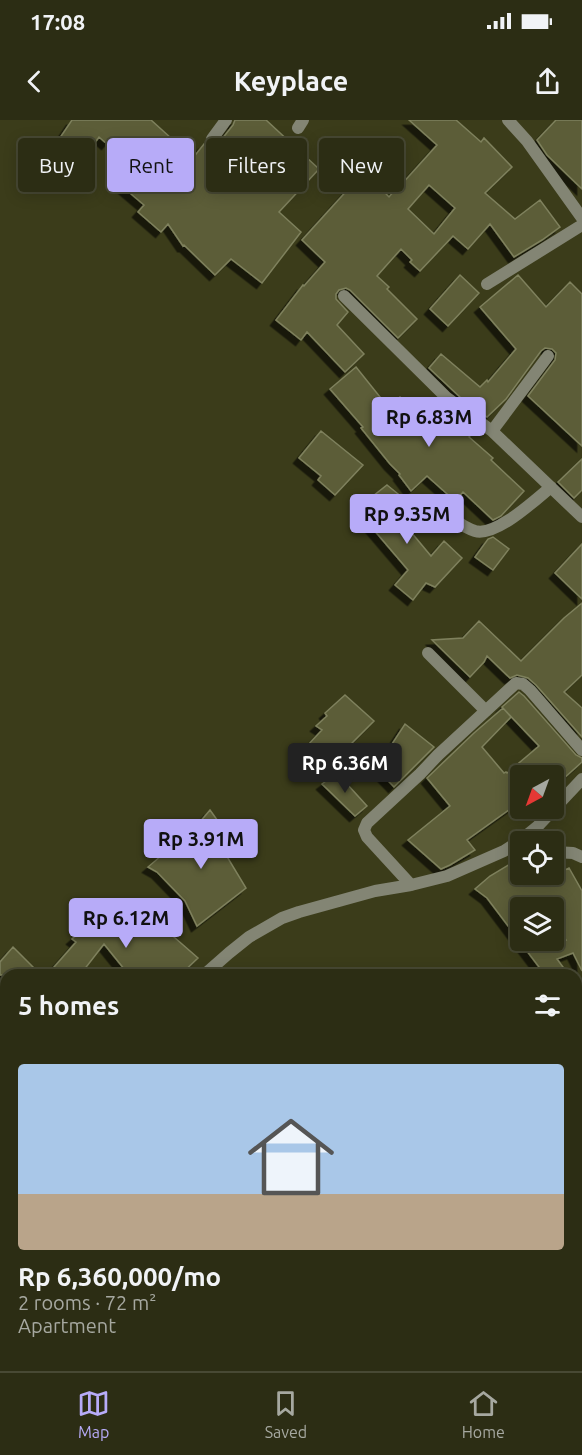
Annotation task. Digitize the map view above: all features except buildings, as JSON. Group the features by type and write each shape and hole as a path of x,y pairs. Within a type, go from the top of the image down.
{"street":[{"path":"213,138 226,120"},
{"path":"508,120 527,141 582,218"},
{"path":"487,284 582,225"},
{"path":"344,296 446,396 492,431 582,518"},
{"path":"492,431 548,356"},
{"path":"433,501 454,519 473,530 491,530 501,526 551,487"},
{"path":"428,653 486,711"},
{"path":"411,885 367,837 364,830 367,823 516,683 530,690 582,750"},
{"path":"534,831 582,779"},
{"path":"211,969 249,937 282,918 375,891 447,876 510,848"},
{"path":"564,853 582,857"}]}
